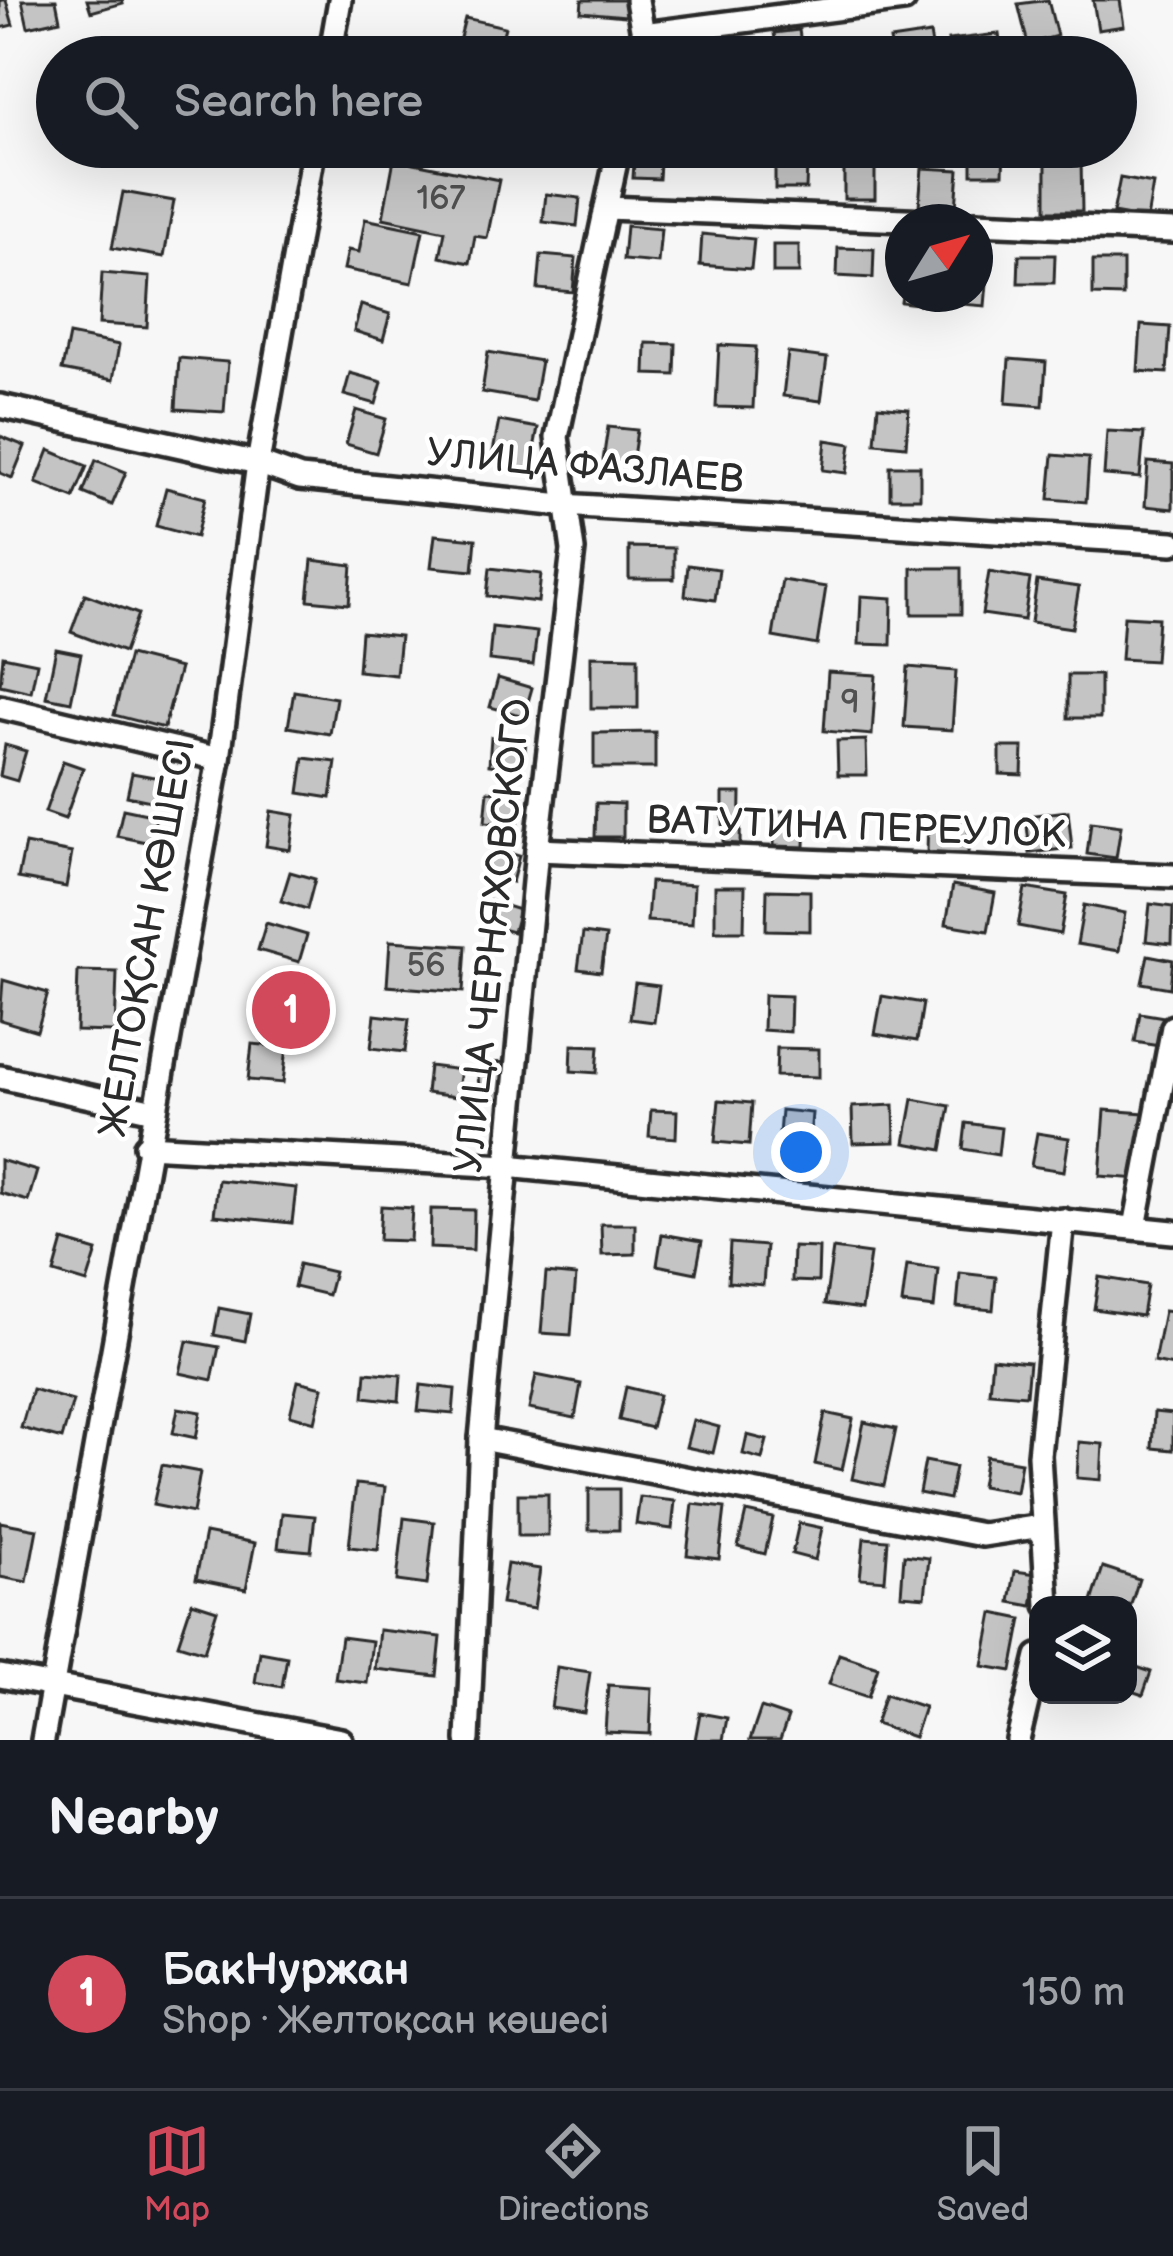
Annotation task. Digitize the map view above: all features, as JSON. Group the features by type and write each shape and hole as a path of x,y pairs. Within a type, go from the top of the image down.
{"street":[{"path":"334,36 340,0"},
{"path":"637,0 643,34 904,0"},
{"name":"ЖЕЛТОҚСАН КӨШЕСІ","path":"43,1740 219,759 258,463 310,168"},
{"name":"УЛИЦА ЧЕРНЯХОВСКОГО","path":"468,1740 481,1439 536,850 573,550 557,437 615,168"},
{"path":"607,208 885,219"},
{"path":"993,224 1173,231"},
{"name":"УЛИЦА ФАЗЛАЕВ","path":"0,406 258,463 300,478 563,505 1173,543"},
{"path":"0,707 219,759"},
{"name":"ВАТУТИНА ПЕРЕУЛОК","path":"536,850 1173,876"},
{"path":"1135,1227 1173,1028"},
{"path":"0,1077 154,1111"},
{"path":"146,1146 507,1166 1173,1232"},
{"path":"1047,1596 1039,1454 1063,1220"},
{"path":"481,1439 982,1535 1035,1527 1043,1534"},
{"path":"0,1676 340,1740"},
{"path":"1018,1740 1029,1694"}],"building":[{"path":"0,0 6,0 13,25 0,28"},
{"path":"22,0 56,0 60,20 28,27"},
{"path":"87,0 122,0 123,3 91,12"},
{"path":"582,0 627,0 626,16 581,12"},
{"path":"1048,0 1057,36 1026,36 1018,4"},
{"path":"1093,0 1120,0 1124,26 1098,30"},
{"path":"465,18 505,27 503,36 460,36"},
{"path":"799,30 800,36 774,36"},
{"path":"392,168 439,168 499,180 487,238 475,236 470,263 440,257 445,231 383,218"},
{"path":"634,168 660,168 659,179 633,178"},
{"path":"775,168 807,168 806,189 775,189"},
{"path":"844,168 875,168 875,199 844,199"},
{"path":"922,168 959,170 956,204 919,204"},
{"path":"972,168 1003,168 1003,174 972,174"},
{"path":"1046,168 1081,168 1082,211 1046,211"},
{"path":"1120,178 1153,184 1147,219 1113,213"},
{"path":"123,192 174,201 164,257 112,248"},
{"path":"546,194 580,198 577,226 543,222"},
{"path":"365,219 423,231 412,283 344,269 348,250 359,252"},
{"path":"626,226 661,229 658,263 623,260"},
{"path":"702,234 754,239 751,269 700,265"},
{"path":"773,245 799,245 799,273 773,273"},
{"path":"838,248 874,249 873,278 837,276"},
{"path":"541,255 576,258 573,292 538,289"},
{"path":"1019,255 1055,255 1054,283 1018,283"},
{"path":"1093,261 1123,261 1123,296 1093,295"},
{"path":"102,273 150,277 147,327 99,324"},
{"path":"361,305 390,314 383,340 354,331"},
{"path":"1141,325 1170,327 1167,373 1138,371"},
{"path":"69,335 119,345 113,380 62,370"},
{"path":"646,343 676,344 675,375 645,374"},
{"path":"719,345 756,347 753,408 716,407"},
{"path":"488,352 541,361 534,401 482,392"},
{"path":"788,353 827,358 821,401 783,396"},
{"path":"179,358 228,362 224,412 176,409"},
{"path":"1009,359 1046,362 1043,406 1006,403"},
{"path":"350,373 382,382 376,404 344,395"},
{"path":"878,406 909,409 906,446 875,443"},
{"path":"356,410 386,419 376,453 346,444"},
{"path":"499,421 538,428 530,469 491,462"},
{"path":"608,427 637,430 632,464 603,461"},
{"path":"1107,431 1144,433 1140,478 1104,475"},
{"path":"0,436 25,446 12,478 0,473"},
{"path":"826,440 851,444 847,473 823,470"},
{"path":"49,450 87,466 74,498 36,483"},
{"path":"1053,455 1089,458 1086,502 1049,499"},
{"path":"96,460 126,472 112,505 83,493"},
{"path":"1148,462 1173,464 1173,509 1145,506"},
{"path":"890,466 920,466 920,498 890,498"},
{"path":"166,488 205,498 196,537 156,526"},
{"path":"435,535 476,539 473,571 431,567"},
{"path":"629,547 674,548 674,579 629,579"},
{"path":"312,560 352,565 349,604 308,600"},
{"path":"688,565 719,569 715,600 685,596"},
{"path":"490,568 541,574 538,602 487,596"},
{"path":"912,568 961,568 961,614 912,614"},
{"path":"989,572 1030,579 1024,620 982,614"},
{"path":"782,580 826,587 817,645 773,637"},
{"path":"1037,581 1079,587 1072,628 1031,622"},
{"path":"85,594 138,614 124,652 71,632"},
{"path":"861,596 892,598 891,645 859,644"},
{"path":"1124,616 1158,618 1155,661 1121,659"},
{"path":"492,627 537,632 533,665 489,660"},
{"path":"361,632 400,636 396,675 358,671"},
{"path":"56,649 81,654 71,702 46,697"},
{"path":"129,655 180,668 164,728 114,715"},
{"path":"3,656 37,663 31,692 0,685"},
{"path":"591,656 638,657 638,708 591,708"},
{"path":"908,667 956,671 952,730 904,727"},
{"path":"828,672 876,675 872,735 824,731"},
{"path":"1068,675 1100,675 1100,718 1068,718"},
{"path":"498,678 532,688 524,716 490,707"},
{"path":"294,691 336,698 330,734 288,727"},
{"path":"655,732 655,768 594,768 594,733"},
{"path":"491,737 526,740 523,769 489,765"},
{"path":"866,740 867,775 838,775 837,741"},
{"path":"5,745 26,751 17,781 0,776"},
{"path":"1000,747 1023,747 1022,775 1000,774"},
{"path":"304,758 336,762 331,798 299,793"},
{"path":"63,761 83,768 65,819 45,812"},
{"path":"132,773 165,779 160,803 127,796"},
{"path":"488,791 521,795 518,825 485,822"},
{"path":"723,793 741,793 740,844 723,843"},
{"path":"596,803 623,804 623,837 595,837"},
{"path":"123,809 156,816 151,843 117,836"},
{"path":"271,811 295,815 290,850 266,846"},
{"path":"775,811 806,811 805,847 774,846"},
{"path":"1068,811 1072,848 1030,853 1026,816"},
{"path":"928,815 969,816 968,854 927,853"},
{"path":"1091,822 1121,826 1116,858 1087,854"},
{"path":"25,844 72,853 66,887 18,878"},
{"path":"492,848 519,856 512,882 485,874"},
{"path":"290,872 315,879 307,909 281,901"},
{"path":"650,882 694,885 692,924 647,921"},
{"path":"953,885 995,893 988,931 946,924"},
{"path":"715,886 745,886 744,931 715,931"},
{"path":"1025,888 1067,895 1060,934 1018,926"},
{"path":"767,890 810,891 810,931 766,930"},
{"path":"490,901 519,910 513,932 483,924"},
{"path":"1150,904 1173,907 1172,944 1146,941"},
{"path":"1084,905 1125,913 1119,951 1077,944"},
{"path":"266,923 307,935 299,962 258,950"},
{"path":"583,933 606,936 601,972 578,969"},
{"path":"390,941 466,946 463,992 387,986"},
{"path":"1148,955 1173,960 1170,988 1142,983"},
{"path":"78,971 117,972 115,1032 76,1031"},
{"path":"3,980 48,993 37,1031 0,1020"},
{"path":"635,983 659,986 654,1022 630,1019"},
{"path":"764,995 791,996 790,1032 763,1030"},
{"path":"882,996 923,1003 917,1041 875,1034"},
{"path":"1140,1013 1164,1017 1159,1046 1135,1042"},
{"path":"375,1015 409,1019 405,1052 371,1048"},
{"path":"252,1044 287,1047 283,1083 248,1080"},
{"path":"572,1045 599,1046 597,1073 571,1071"},
{"path":"777,1048 819,1049 819,1077 776,1076"},
{"path":"505,1062 507,1098 480,1099 477,1064"},
{"path":"429,1066 461,1070 457,1097 426,1093"},
{"path":"913,1099 950,1106 942,1150 905,1143"},
{"path":"719,1100 752,1103 749,1145 715,1142"},
{"path":"894,1105 895,1142 853,1143 852,1107"},
{"path":"651,1110 677,1111 676,1138 649,1136"},
{"path":"781,1110 812,1113 809,1150 778,1147"},
{"path":"1105,1110 1144,1113 1139,1179 1100,1176"},
{"path":"966,1123 1001,1128 998,1155 963,1149"},
{"path":"1037,1133 1069,1138 1064,1171 1031,1166"},
{"path":"0,1160 37,1171 28,1201 0,1193"},
{"path":"218,1180 296,1188 292,1223 214,1215"},
{"path":"381,1206 412,1208 410,1241 379,1240"},
{"path":"431,1209 474,1210 473,1250 430,1248"},
{"path":"601,1224 635,1224 635,1254 602,1255"},
{"path":"662,1234 702,1241 696,1273 657,1265"},
{"path":"63,1241 97,1251 87,1283 54,1273"},
{"path":"730,1243 766,1246 763,1285 728,1282"},
{"path":"793,1247 819,1248 818,1282 792,1281"},
{"path":"833,1249 870,1254 862,1309 825,1304"},
{"path":"299,1264 334,1272 328,1295 294,1287"},
{"path":"907,1265 938,1269 934,1308 902,1304"},
{"path":"546,1273 576,1276 571,1335 541,1333"},
{"path":"960,1273 996,1277 993,1310 957,1307"},
{"path":"1099,1277 1147,1285 1142,1316 1094,1309"},
{"path":"219,1308 250,1314 245,1341 214,1335"},
{"path":"1164,1311 1173,1312 1173,1366 1154,1362"},
{"path":"187,1341 219,1347 212,1380 180,1373"},
{"path":"992,1358 1029,1362 1026,1395 989,1392"},
{"path":"366,1372 401,1375 399,1401 364,1397"},
{"path":"536,1375 581,1384 575,1418 529,1409"},
{"path":"298,1381 323,1387 315,1422 290,1415"},
{"path":"421,1385 455,1389 453,1414 418,1411"},
{"path":"626,1387 659,1395 651,1428 619,1420"},
{"path":"32,1389 73,1401 62,1439 21,1428"},
{"path":"178,1408 201,1412 196,1438 173,1433"},
{"path":"1154,1412 1173,1414 1173,1450 1152,1448"},
{"path":"825,1413 853,1419 842,1470 815,1464"},
{"path":"693,1420 719,1427 713,1453 686,1447"},
{"path":"864,1422 896,1429 884,1486 852,1479"},
{"path":"747,1435 767,1440 762,1459 743,1454"},
{"path":"1079,1442 1103,1444 1101,1480 1077,1478"},
{"path":"986,1456 1021,1462 1016,1492 981,1486"},
{"path":"925,1461 955,1467 949,1499 919,1493"},
{"path":"162,1465 200,1472 193,1513 153,1505"},
{"path":"356,1484 385,1487 378,1550 349,1547"},
{"path":"589,1489 619,1489 619,1530 589,1530"},
{"path":"518,1494 548,1494 548,1536 518,1536"},
{"path":"640,1497 675,1501 672,1529 636,1524"},
{"path":"693,1504 725,1508 719,1559 687,1555"},
{"path":"746,1512 773,1518 765,1554 738,1547"},
{"path":"282,1513 315,1516 311,1551 278,1548"},
{"path":"404,1518 434,1522 427,1585 397,1581"},
{"path":"0,1522 37,1529 27,1582 0,1577"},
{"path":"799,1523 822,1528 815,1560 792,1554"},
{"path":"205,1533 255,1543 246,1589 196,1579"},
{"path":"864,1538 888,1540 885,1580 860,1578"},
{"path":"904,1555 929,1558 925,1597 901,1595"},
{"path":"507,1564 540,1569 534,1609 501,1604"},
{"path":"1103,1567 1139,1579 1134,1596 1094,1596"},
{"path":"1015,1571 1037,1574 1029,1605 1010,1602"},
{"path":"192,1602 217,1610 204,1652 178,1644"},
{"path":"993,1613 1022,1619 1012,1671 983,1666"},
{"path":"379,1630 441,1637 437,1676 375,1669"},
{"path":"341,1637 372,1641 367,1683 335,1679"},
{"path":"260,1652 287,1657 282,1687 255,1682"},
{"path":"839,1654 878,1667 868,1697 829,1684"},
{"path":"557,1667 590,1672 584,1713 551,1708"},
{"path":"1137,1667 1151,1672 1143,1695 1137,1693"},
{"path":"608,1685 652,1688 650,1734 605,1732"},
{"path":"885,1694 924,1707 914,1737 875,1724"},
{"path":"761,1708 788,1717 780,1740 750,1740"},
{"path":"700,1713 727,1718 723,1740 695,1740"}],"place":[{"name":"БакНуржан","path":"291,1010"}]}
